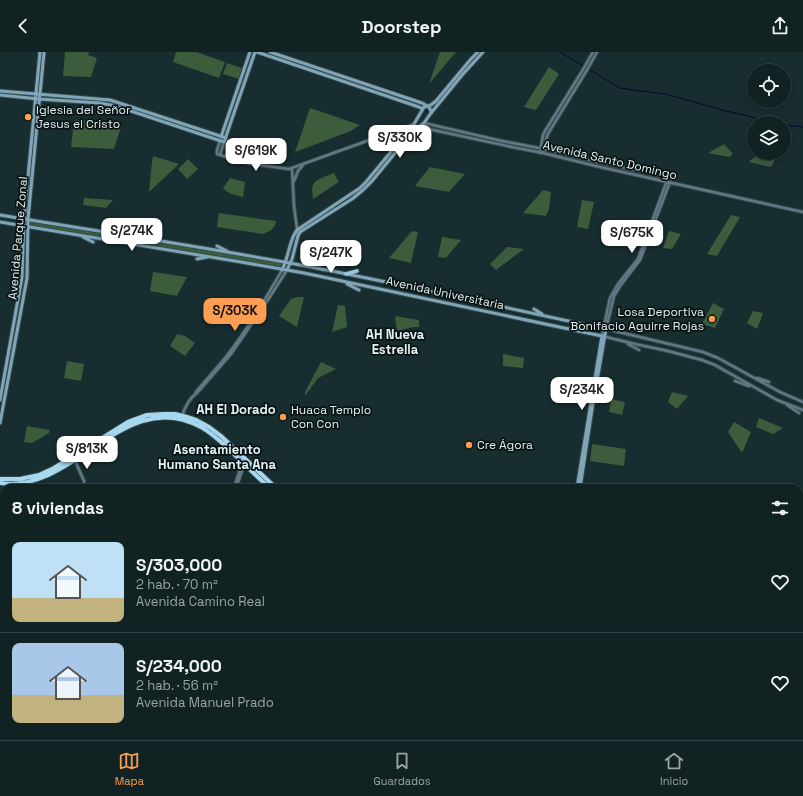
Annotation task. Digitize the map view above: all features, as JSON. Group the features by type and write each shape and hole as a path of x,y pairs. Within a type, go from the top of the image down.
{"highway":[{"path":"0,483 23,483 38,480 53,473 134,419 142,416 170,414 196,420 214,430 272,484"},
{"path":"0,479 20,479 39,475 74,458 134,423 164,418 177,419 197,425 208,431 266,484"},
{"path":"208,431 214,440"}],"main road":[{"name":"Avenida Parque Zonal","path":"38,94 36,88 40,52"},
{"name":"Avenida Parque Zonal","path":"0,400 21,284 24,219 37,99 40,88 44,52"},
{"path":"220,141 250,52"},
{"path":"0,95 109,104 224,142 256,52 423,109"},
{"path":"270,52 422,103 430,109 431,113"},
{"path":"282,270 286,263 293,235 296,230 360,188 414,124 423,109 436,101 478,52"},
{"path":"287,270 298,236 304,230 352,199 363,190 414,130 424,124 431,113 483,52"},
{"path":"0,90 110,100 226,138"},
{"path":"18,97 19,92"},
{"name":"Avenida Parque Zonal","path":"0,423 27,278 28,219 37,99"},
{"path":"109,104 110,100"},
{"path":"157,120 158,115"},
{"name":"Avenida Santo Domingo","path":"414,124 415,126 419,127"},
{"name":"Avenida Universitaria","path":"0,215 243,254 346,274 605,329"},
{"name":"Avenida Universitaria","path":"0,222 287,270 604,336"},
{"path":"54,231 57,228 55,224"},
{"path":"64,233 62,229 65,226"},
{"path":"78,235 93,242"},
{"path":"217,246 231,252"},
{"path":"241,262 244,259 243,254"},
{"path":"252,264 250,260 253,256"},
{"path":"197,259 210,257"},
{"path":"320,277 323,273 321,269"},
{"path":"346,274 356,271"},
{"path":"331,279 329,276 332,272"},
{"path":"341,281 359,290"},
{"path":"534,310 547,316"},
{"path":"560,327 564,324 562,320"},
{"path":"572,322 569,326 572,330"},
{"path":"580,484 605,329"}],"street":[{"path":"540,152 545,131 584,68 592,52"},
{"path":"543,153 549,132 597,52"},
{"path":"220,141 216,151 217,154 246,163 286,169 305,164 414,124"},
{"name":"Avenida Santo Domingo","path":"424,124 540,148 670,178 668,182"},
{"name":"Avenida Santo Domingo","path":"419,127 512,148 540,152 803,212"},
{"path":"220,155 224,142"},
{"path":"293,185 298,171 305,164"},
{"path":"292,168 296,230 298,236"},
{"path":"605,329 614,296 640,260 668,182"},
{"path":"182,416 185,407 225,358 263,303 282,270"},
{"path":"195,394 231,354 287,270"},
{"name":"Avenida Universitaria","path":"605,329 703,352 718,358 780,392 803,402"},
{"name":"Avenida Universitaria","path":"604,336 702,360 715,365 783,402 803,410"},
{"path":"622,341 639,350"},
{"path":"752,377 770,382"},
{"path":"735,381 756,388"},
{"path":"783,402 799,413"},
{"path":"74,458 84,484"},
{"path":"236,484 240,470 245,464"}],"green space":[{"path":"65,52 89,52 88,55 97,58 91,77 63,76"},
{"path":"176,52 196,52 225,62 219,78 173,62"},
{"path":"440,52 456,52 429,84"},
{"path":"227,63 242,68 239,79 223,74"},
{"path":"549,67 559,74 536,110 524,107"},
{"path":"310,108 360,125 351,131 295,152"},
{"path":"74,120 104,121 121,127 114,149 71,147"},
{"path":"724,144 733,154 729,157 708,153"},
{"path":"153,156 179,164 149,192 152,162"},
{"path":"188,159 198,169 187,179 178,169"},
{"path":"751,160 775,160 771,167 749,162"},
{"path":"430,167 465,174 449,192 415,186"},
{"path":"334,173 339,182 313,199 313,185 319,179"},
{"path":"230,178 245,182 243,197 229,193 223,188"},
{"path":"543,190 551,192 549,209 546,216 523,213"},
{"path":"84,198 113,200 106,208 83,205"},
{"path":"582,200 594,202 588,229 577,227"},
{"path":"219,213 276,221 275,226 270,231 263,234 217,227"},
{"path":"731,215 740,217 717,256 707,254"},
{"path":"30,221 241,255 284,264 281,269 29,226"},
{"path":"626,221 641,223 635,240 623,237"},
{"path":"412,231 418,232 411,263 389,258"},
{"path":"669,231 681,234 672,249 663,248"},
{"path":"442,237 461,240 446,258 438,257"},
{"path":"507,247 524,249 496,270 490,264"},
{"path":"153,272 187,277 177,296 150,291"},
{"path":"304,297 297,327 279,316 291,299"},
{"path":"713,303 724,309 715,328 702,324"},
{"path":"338,305 345,306 347,327 332,332"},
{"path":"753,311 763,313 757,329 747,323"},
{"path":"395,316 419,320 419,327 397,331"},
{"path":"177,334 185,336 195,343 185,356 170,346"},
{"path":"503,354 524,358 523,368 503,366"},
{"path":"67,361 84,364 81,381 64,378"},
{"path":"321,362 336,369 318,378 305,396 305,392"},
{"path":"672,392 688,396 677,409 668,402"},
{"path":"611,399 625,402 622,415 609,412"},
{"path":"759,418 783,428 773,434 756,427"},
{"path":"734,422 751,432 742,453 728,432"},
{"path":"27,426 50,430 49,433 32,443 24,442"},
{"path":"592,444 626,449 624,466 590,461"}],"waterway":[{"path":"262,52 268,54"},
{"path":"560,52 620,88 666,94 748,116"},
{"path":"467,68 478,55"},
{"path":"421,106 426,111 429,110"},
{"path":"791,126 803,127"}],"place":[{"name":"Iglesia del Señor Jesus el Cristo","path":"28,117"},
{"name":"Losa Deportiva Bonifacio Aguirre Rojas","path":"712,319"},
{"name":"Huaca Templo Con Con","path":"283,417"},
{"name":"Cre Ágora","path":"469,445"}],"district":[{"name":"AH Nueva Estrella","path":"395,342"},
{"name":"AH El Dorado","path":"236,409"},
{"name":"Asentamiento Humano Santa Ana","path":"217,456"}]}
